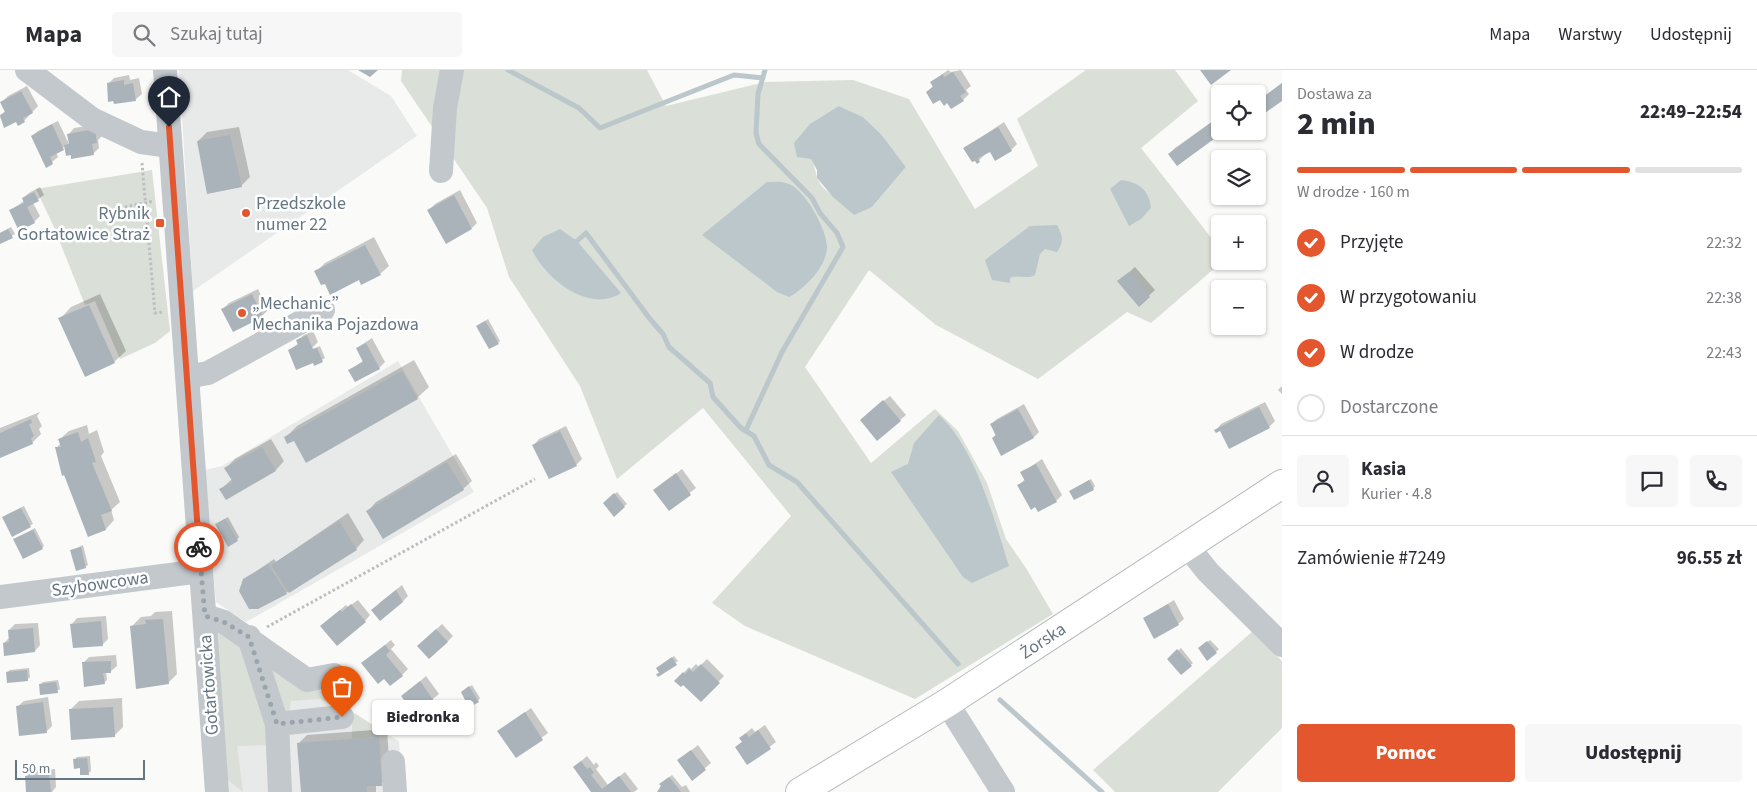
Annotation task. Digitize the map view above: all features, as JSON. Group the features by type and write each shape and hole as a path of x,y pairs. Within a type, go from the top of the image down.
{"main road":[{"name":"Żorska","path":"800,792 948,703 1282,484"}],"street":[{"path":"27,70 92,119 141,142 170,146"},
{"name":"Gotartowicka","path":"165,70 217,792"},
{"path":"441,171 445,108 452,70"},
{"path":"187,377 208,373 324,310"},
{"path":"1188,547 1208,572 1282,645"},
{"name":"Szybowcowa","path":"0,597 201,570"},
{"path":"205,616 224,622 249,637 307,680 334,675"},
{"path":"249,637 277,724 280,792"},
{"path":"948,703 1003,792"},
{"path":"277,724 342,717"},
{"path":"393,762 395,792"}],"path":[{"path":"142,163 155,313 182,309"},
{"path":"115,210 161,200"},
{"path":"249,637 535,478"}],"shaded area":[{"name":"Przedszkole numer 22","path":"179,70 348,70 391,96 417,136 193,291"},
{"path":"402,70 647,70 666,106 765,82 853,80 909,99 975,209 1038,166 1017,119 1086,70 1175,70 1198,101 1141,148 1211,237 1211,270 1213,270 1151,323 1127,312 1038,379 936,325 869,270 805,367 871,463 935,409 958,431 987,483 1006,539 1026,568 1053,614 915,699 745,626 712,603 791,516 703,408 617,479 580,386 509,277 487,208 401,81","holes":["839,106 863,117 881,134 906,167 872,207 848,201 832,195 826,190 817,177 811,159"]},
{"path":"839,106 863,117 881,134 906,167 872,207 854,215 833,197 817,178 817,170 811,159 797,157 794,143 810,124"},
{"path":"152,170 170,331 155,343 120,359 95,301 85,305 53,225 36,189"},
{"path":"1121,180 1142,188 1150,202 1151,208 1141,219 1129,226 1110,189"},
{"path":"767,182 786,183 800,192 813,209 826,238 826,254 819,269 802,288 789,297 777,292 702,235"},
{"path":"1057,225 1061,236 1061,245 1057,252 1045,249 1040,254 1035,275 1013,277 1010,278 1010,283 992,280 985,260 1030,226"},
{"path":"560,229 577,241 621,293 609,298 596,299 582,296 558,282 547,272 532,250 543,237"},
{"path":"398,361 474,492 246,622 216,602 205,470 222,466"},
{"path":"939,415 952,429 973,465 990,507 1009,566 972,583 963,577 891,472 908,464 914,443"},
{"path":"214,631 300,685 399,741 403,792 229,792"},
{"path":"214,631 240,639 269,714 269,745 237,746 243,792 228,780"},
{"path":"1253,631 1282,661 1282,728 1218,792 1115,792 1093,770"},
{"path":"259,651 382,731 379,737 352,739 352,722 347,712 320,699 291,701 289,713 283,713"}],"building":[{"path":"358,70 378,70 370,77"},
{"path":"1200,70 1231,70 1211,85"},
{"path":"953,72 966,92 960,96 964,101 951,109 947,103 944,106 940,100 933,104 926,92 933,87 930,82 943,74 944,77"},
{"path":"124,80 124,85 133,83 136,101 114,104 113,101 108,102 107,83"},
{"path":"1282,83 1282,101 1266,112 1266,95"},
{"path":"21,91 33,113 23,118 25,122 18,126 16,122 4,128 0,115 5,112 0,102"},
{"path":"1211,123 1211,140 1213,140 1177,166 1168,154"},
{"path":"52,124 64,150 50,157 53,164 46,168 31,136"},
{"path":"998,127 1012,151 995,161 990,152 978,158 980,162 977,164 975,161 972,162 963,148"},
{"path":"95,129 97,143 92,144 94,155 71,159 71,155 66,156 64,145 69,144 67,134"},
{"path":"230,135 242,187 207,194 197,141"},
{"path":"34,192 39,201 27,207 35,223 19,231 9,210 24,203 22,198"},
{"path":"454,195 472,229 446,244 427,210"},
{"path":"8,229 13,238 0,244 0,233"},
{"path":"365,245 381,275 361,285 359,280 330,295 325,284 321,285 314,271"},
{"path":"1129,272 1150,297 1139,307 1117,281"},
{"name":"„Mechanic” Mechanika Pojazdowa","path":"252,294 263,317 233,332 221,309"},
{"path":"89,305 115,363 85,377 58,318"},
{"path":"485,321 499,344 489,349 476,326"},
{"path":"307,335 313,349 317,348 323,362 314,366 313,363 296,370 288,350 298,345 296,340"},
{"path":"366,343 380,369 355,382 348,370 363,362 356,348"},
{"path":"402,371 418,399 306,463 294,441 287,444 284,437"},
{"path":"883,400 901,421 877,441 860,420"},
{"path":"1259,407 1270,428 1229,449 1220,431 1216,433 1214,430"},
{"path":"1018,409 1034,438 1001,456 992,438 996,435 990,424"},
{"path":"31,419 32,423 29,424 34,436 31,438 33,444 0,458 0,433"},
{"path":"560,431 577,466 549,479 532,445"},
{"path":"78,432 81,442 88,438 96,462 92,463 112,511 101,515 106,530 88,537 64,475 62,476 55,447 61,447 58,439"},
{"path":"262,447 276,471 226,500 219,489 233,482 224,468"},
{"path":"447,462 464,490 383,539 366,511"},
{"path":"1036,464 1057,502 1038,512 1035,507 1031,510 1017,485 1025,481 1020,472"},
{"path":"676,473 691,495 669,511 653,490"},
{"path":"1089,480 1094,490 1074,500 1069,491"},
{"path":"614,493 625,507 614,517 603,503"},
{"path":"21,508 31,527 12,537 2,517"},
{"path":"225,519 238,541 228,547 215,524"},
{"path":"339,521 357,550 289,593 271,565"},
{"path":"33,530 43,549 23,559 13,539"},
{"path":"81,547 86,568 76,571 70,550"},
{"path":"268,564 287,594 258,609 249,609 239,591 243,579"},
{"path":"396,590 403,602 380,621 371,610"},
{"path":"351,604 366,622 337,646 320,626"},
{"path":"1168,604 1179,625 1154,639 1143,618"},
{"path":"163,619 169,684 136,689 130,626 146,624 145,620"},
{"path":"101,621 103,646 73,648 70,624"},
{"path":"33,628 35,652 4,656 3,643 9,642 8,630"},
{"path":"436,629 448,642 429,659 417,646"},
{"path":"1207,641 1217,653 1207,661 1198,648"},
{"path":"385,645 390,651 386,655 403,676 390,686 384,679 378,684 361,663"},
{"path":"1177,649 1192,666 1181,675 1167,659"},
{"path":"672,657 677,665 658,677 656,674 659,673 656,668"},
{"path":"111,661 111,673 103,673 105,684 84,687 82,662"},
{"path":"701,664 720,683 701,702 683,685 681,687 674,681 683,672 685,674 689,669 693,672"},
{"path":"27,670 28,681 7,683 6,672"},
{"path":"420,681 434,701 416,715 401,696"},
{"path":"56,682 58,693 40,695 39,684"},
{"path":"469,686 479,702 458,714 454,706 465,700 461,692"},
{"path":"43,702 47,733 19,736 16,706"},
{"path":"113,707 115,737 71,740 69,709"},
{"path":"525,712 543,740 516,758 497,731"},
{"path":"758,730 771,749 747,765 735,747 742,742 739,738 746,733 749,737"},
{"path":"379,737 382,786 367,786 367,792 301,792 297,743"},
{"path":"691,750 706,770 692,781 677,760"},
{"path":"87,758 89,775 80,775 80,768 74,769 73,759"},
{"path":"581,761 587,769 590,767 594,773 591,775 602,789 619,776 631,792 591,792 573,767"},
{"path":"49,774 51,792 26,792 25,776"},
{"path":"669,777 681,792 657,792 661,786 659,784"}],"waterway":[{"path":"508,70 579,108 600,128 734,75 763,78"},
{"path":"746,430 782,352 843,247 837,233 820,213 812,198 759,144 756,133 758,94 765,70"},
{"path":"577,241 586,233 663,334 669,347 710,383 713,397 741,428 754,436 769,465 797,482 958,664"},
{"path":"1000,700 1102,792"}],"way so far":[{"path":"199,547 205,616 224,622 249,637 277,724 342,717"}],"place":[{"name":"Przedszkole numer 22","path":"246,213"},
{"name":"Rybnik Gortatowice Straż","path":"160,223"},
{"name":"„Mechanic” Mechanika Pojazdowa","path":"242,313"},
{"name":"Biedronka","path":"342,717"}],"route":[{"path":"169,127 199,547"}]}
